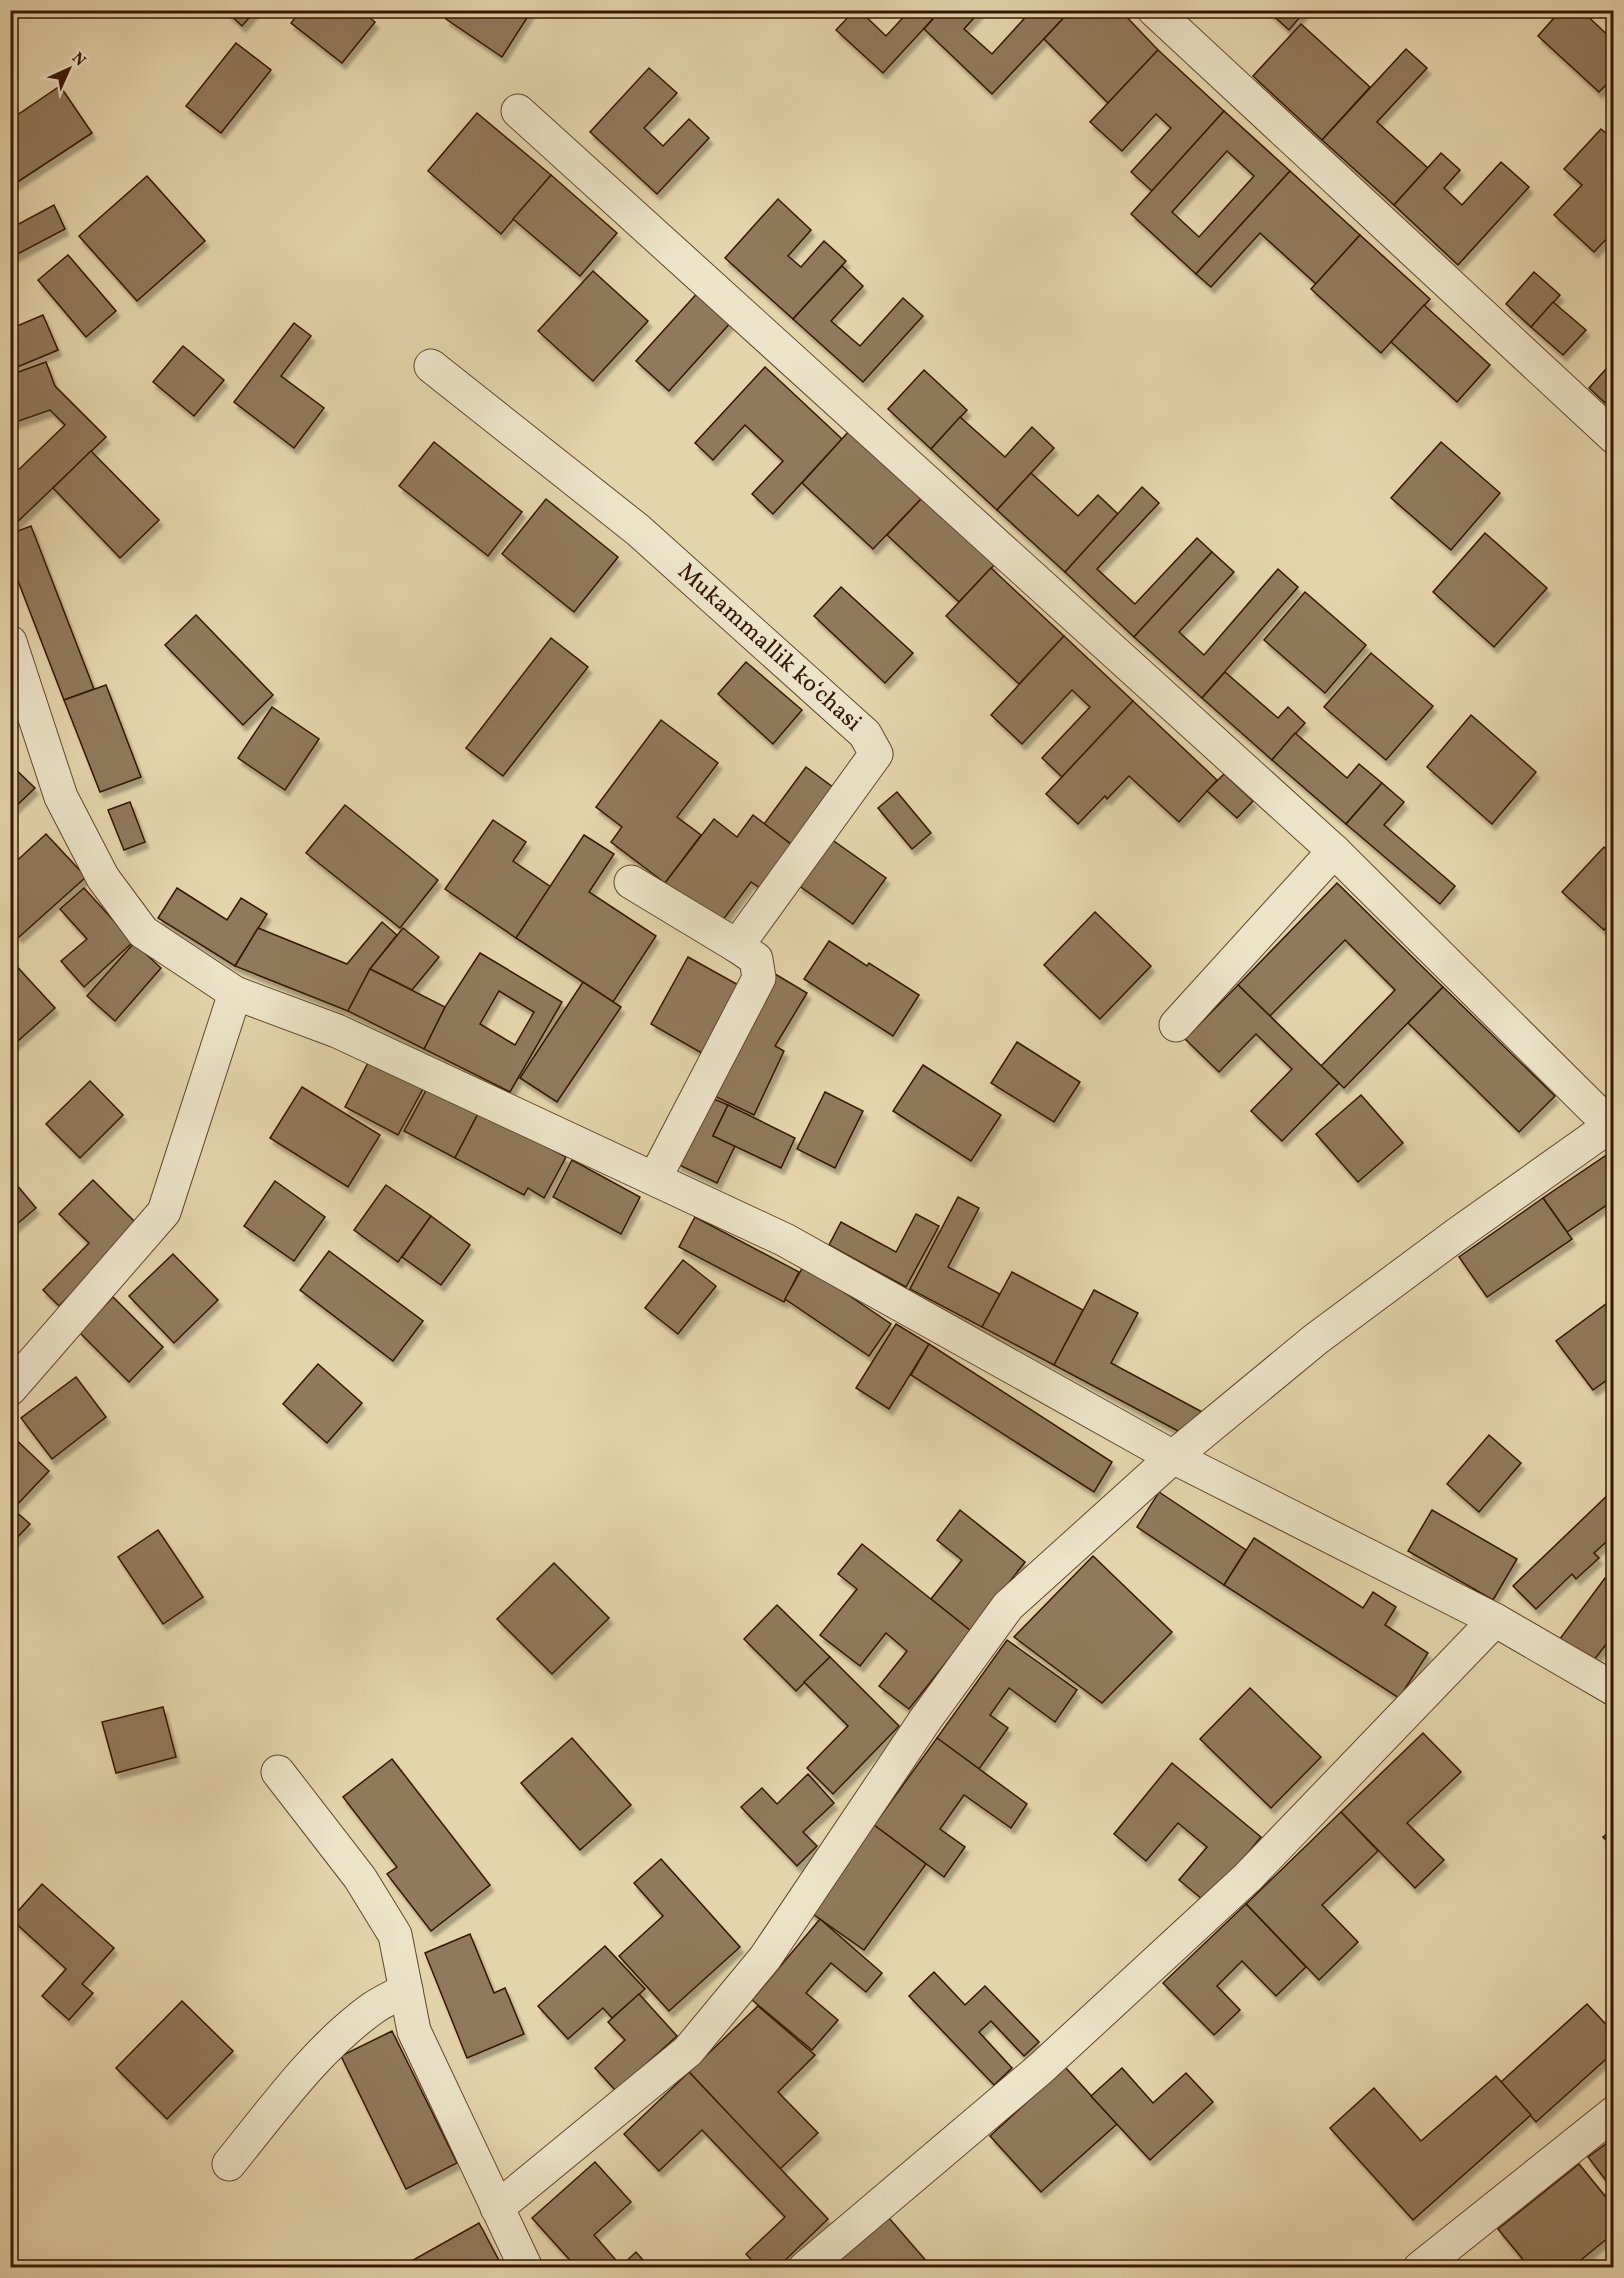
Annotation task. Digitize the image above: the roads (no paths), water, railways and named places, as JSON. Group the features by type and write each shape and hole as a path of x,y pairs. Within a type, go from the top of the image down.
{"street":[{"path":"1154,10 1614,437"},
{"path":"497,2208 688,2051 765,1958 925,1720 1008,1606 1173,1457 1316,1339 1456,1235 1612,1126 1334,851 518,111"},
{"name":"Mukammallik koʻchasi","path":"431,366 638,530 866,734 876,754 737,946"},
{"path":"10,642 61,797 103,878 143,932 236,993 337,1031 785,1240 1173,1457 1495,1620 1614,1689"},
{"path":"1176,1025 1334,851"},
{"path":"631,882 756,958 759,978 655,1178"},
{"path":"10,1389 164,1212 236,993"},
{"path":"806,2268 1040,2069 1248,1877 1495,1620"},
{"path":"278,1772 360,1878 395,1935 414,2031 526,2268"},
{"path":"229,2164 309,2066 361,2017 406,1990"},
{"path":"1420,2268 1614,2113"}]}
